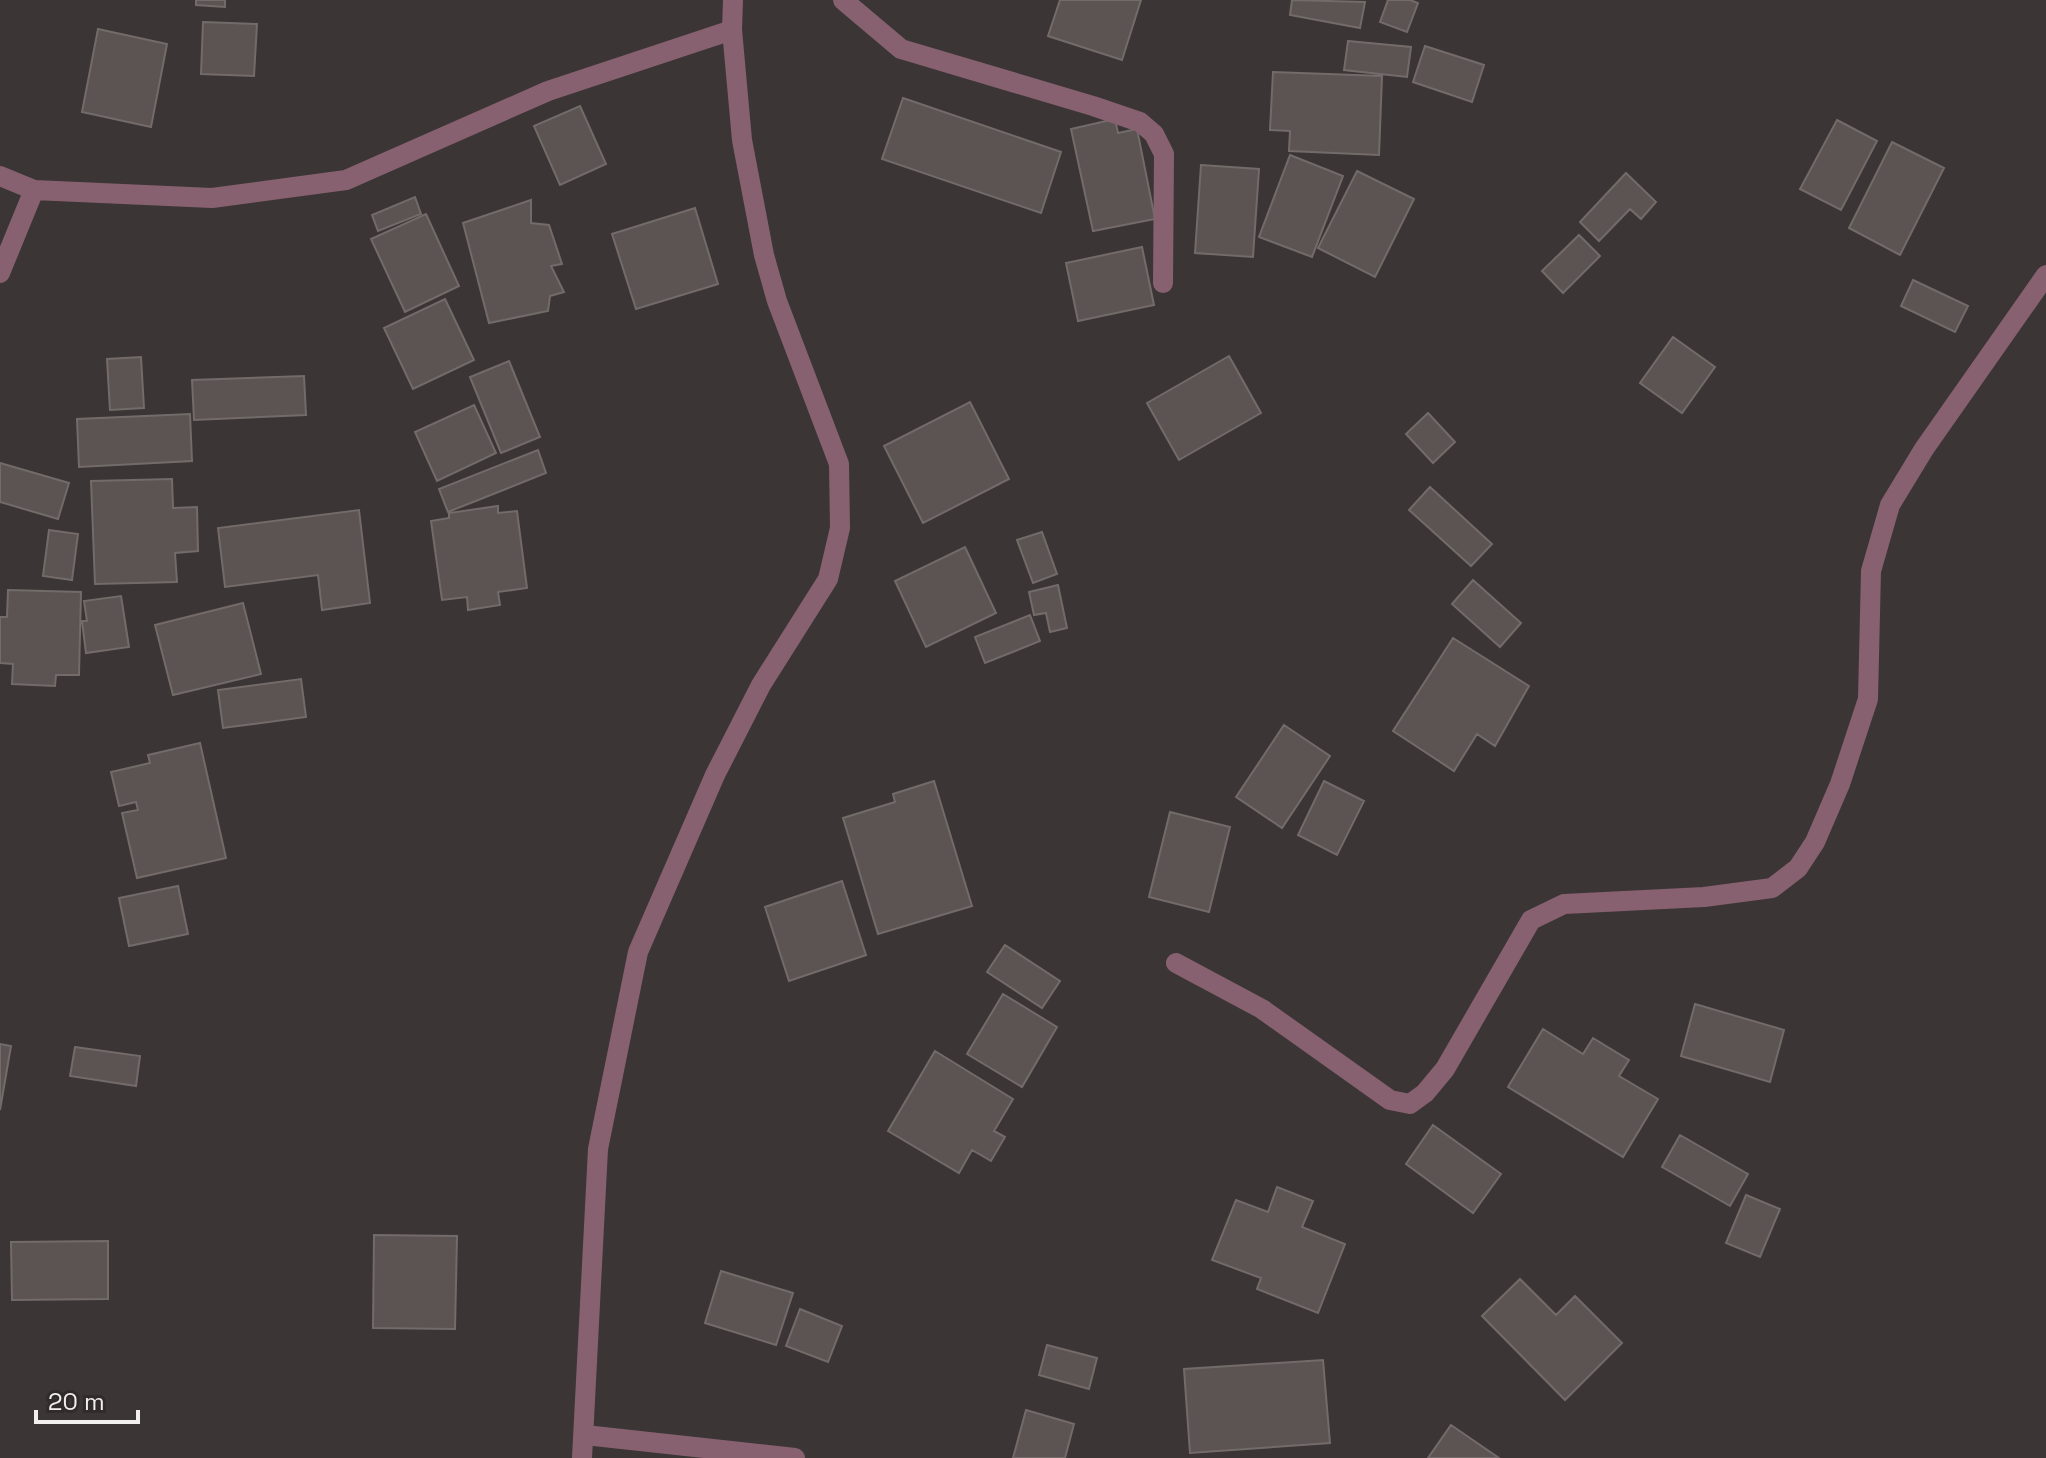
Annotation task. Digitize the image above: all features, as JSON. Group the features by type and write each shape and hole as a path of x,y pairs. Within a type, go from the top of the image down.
{"street":[{"path":"582,1458 598,1149 638,952 715,775 761,685 828,579 840,528 839,464 777,301 764,255 742,140 732,30 733,0"},
{"path":"843,0 901,49 1093,106 1140,122 1154,134 1164,154 1163,283"},
{"path":"0,176 34,190 113,196 212,198 346,180 548,91 732,30"},
{"path":"0,273 34,190"},
{"path":"1176,963 1262,1009 1390,1100 1410,1104 1425,1093 1445,1069 1531,920 1564,904 1704,897 1772,888 1798,868 1815,842 1840,784 1868,699 1871,571 1890,505 1924,449 2046,275"},
{"path":"585,1435 795,1458"}],"building":[{"path":"196,0 225,0 225,7 196,5"},
{"path":"1060,0 1141,0 1122,60 1048,36"},
{"path":"1292,0 1365,2 1360,28 1290,15"},
{"path":"1388,0 1418,3 1407,32 1380,22"},
{"path":"203,22 257,24 254,76 201,74"},
{"path":"98,29 167,44 151,127 82,112"},
{"path":"1348,41 1411,47 1407,77 1344,70"},
{"path":"1425,46 1484,65 1472,102 1413,82"},
{"path":"1273,72 1382,76 1379,155 1289,151 1290,131 1270,130"},
{"path":"903,98 1061,152 1041,213 882,159"},
{"path":"580,106 606,164 560,185 534,126"},
{"path":"1115,119 1118,133 1137,129 1155,219 1093,231 1071,129"},
{"path":"1837,120 1877,141 1841,210 1800,189"},
{"path":"1892,142 1944,168 1900,255 1849,228"},
{"path":"1290,155 1343,176 1312,257 1259,237"},
{"path":"1201,165 1259,169 1253,257 1195,253"},
{"path":"1357,171 1414,199 1375,277 1318,248"},
{"path":"1626,173 1656,202 1641,219 1630,209 1599,241 1580,222"},
{"path":"415,197 421,214 378,231 372,215"},
{"path":"531,200 531,223 549,225 562,264 551,266 564,292 550,296 548,311 489,323 463,223"},
{"path":"695,208 718,284 636,309 612,234"},
{"path":"426,214 459,286 405,312 371,239"},
{"path":"1579,235 1600,256 1563,293 1542,271"},
{"path":"1142,247 1154,305 1078,321 1066,263"},
{"path":"1913,280 1968,306 1955,332 1901,306"},
{"path":"445,299 474,360 413,389 384,328"},
{"path":"1673,337 1715,367 1682,413 1640,383"},
{"path":"1229,356 1261,413 1179,460 1147,403"},
{"path":"141,357 144,408 110,410 107,359"},
{"path":"509,361 540,437 501,453 470,377"},
{"path":"304,376 306,415 194,420 192,380"},
{"path":"970,402 1009,479 923,523 884,446"},
{"path":"474,405 496,453 437,481 415,432"},
{"path":"1428,413 1455,442 1433,463 1406,434"},
{"path":"190,414 192,461 79,467 77,419"},
{"path":"538,450 546,473 448,512 439,489"},
{"path":"0,463 69,483 58,519 0,502"},
{"path":"172,479 173,508 197,507 198,551 175,553 177,582 95,584 91,481"},
{"path":"1430,487 1492,544 1471,566 1409,510"},
{"path":"498,506 498,513 517,511 527,588 498,592 500,605 468,610 467,597 442,600 431,521 449,518 449,513"},
{"path":"359,510 370,603 322,610 318,575 225,587 218,528"},
{"path":"49,530 78,534 72,580 43,576"},
{"path":"1042,532 1057,574 1033,583 1017,540"},
{"path":"965,547 996,613 926,647 895,581"},
{"path":"1473,580 1521,623 1500,647 1452,604"},
{"path":"1058,585 1067,628 1050,632 1046,613 1034,615 1029,592"},
{"path":"8,590 81,592 79,675 56,675 55,686 12,684 13,664 0,663 0,617 7,617"},
{"path":"121,596 129,647 86,653 82,621 87,621 84,601"},
{"path":"243,603 261,674 173,695 155,625"},
{"path":"1030,615 1040,641 985,663 975,637"},
{"path":"1453,638 1529,686 1495,746 1477,734 1454,771 1393,731"},
{"path":"301,679 306,717 223,728 218,690"},
{"path":"1284,725 1330,756 1282,828 1236,797"},
{"path":"200,743 226,858 137,878 122,813 138,810 136,802 119,806 111,772 150,763 148,755"},
{"path":"934,781 972,906 878,934 843,818 895,802 893,794"},
{"path":"1324,781 1364,801 1337,855 1298,835"},
{"path":"1170,812 1230,827 1209,912 1149,897"},
{"path":"842,881 866,955 789,981 765,907"},
{"path":"178,886 188,934 129,946 119,898"},
{"path":"1005,945 1060,981 1042,1008 987,972"},
{"path":"1003,994 1057,1027 1022,1087 967,1054"},
{"path":"1695,1004 1784,1030 1770,1082 1681,1056"},
{"path":"1543,1029 1583,1054 1593,1038 1629,1060 1619,1076 1658,1099 1623,1157 1508,1087"},
{"path":"0,1044 11,1046 0,1110"},
{"path":"75,1047 140,1056 136,1086 70,1076"},
{"path":"935,1051 1013,1099 994,1131 1005,1137 991,1161 972,1150 959,1173 888,1131"},
{"path":"1433,1125 1501,1174 1473,1213 1406,1164"},
{"path":"1680,1135 1748,1174 1730,1206 1662,1167"},
{"path":"1277,1187 1313,1201 1302,1227 1345,1244 1318,1313 1257,1289 1261,1278 1212,1260 1236,1200 1268,1212"},
{"path":"1746,1195 1780,1209 1760,1257 1726,1243"},
{"path":"374,1235 457,1236 455,1329 373,1328"},
{"path":"108,1241 108,1299 12,1300 11,1242"},
{"path":"721,1271 793,1293 776,1345 705,1323"},
{"path":"1520,1279 1556,1315 1575,1296 1622,1343 1565,1400 1482,1316"},
{"path":"800,1309 842,1326 828,1362 786,1346"},
{"path":"1047,1345 1097,1358 1089,1389 1039,1375"},
{"path":"1323,1360 1330,1443 1190,1453 1184,1369"},
{"path":"1026,1410 1074,1424 1065,1458 1013,1458"},
{"path":"1451,1425 1499,1458 1428,1458"}]}
